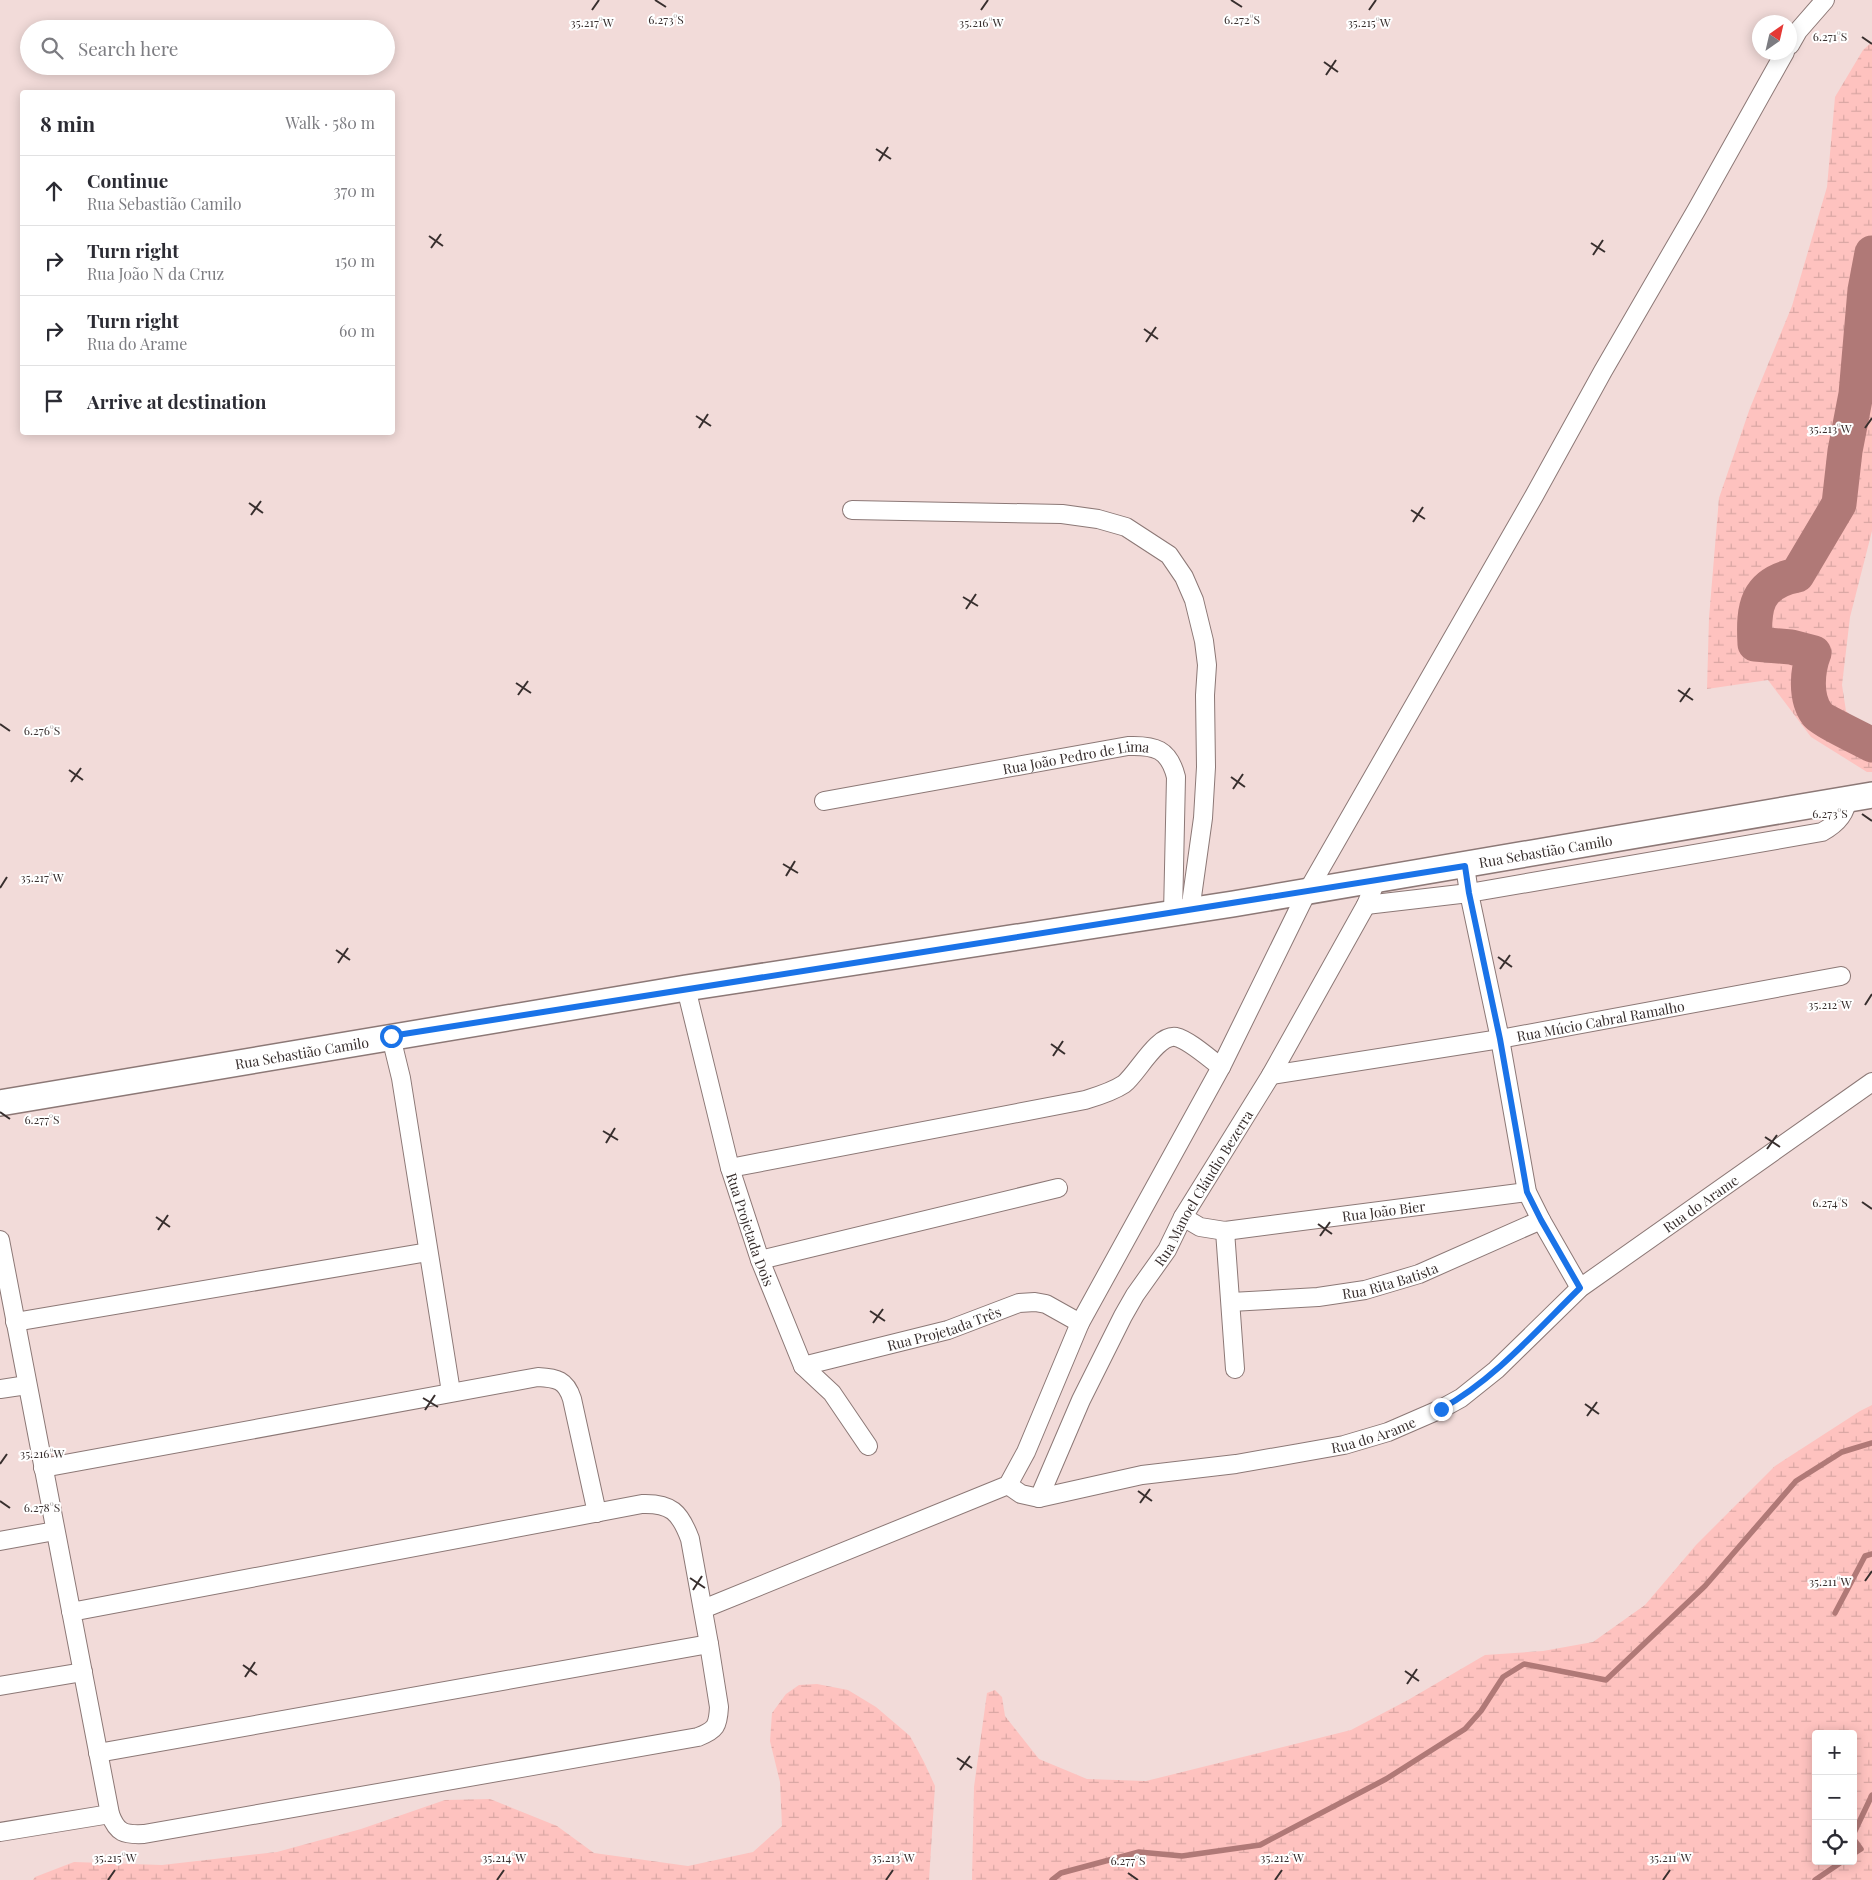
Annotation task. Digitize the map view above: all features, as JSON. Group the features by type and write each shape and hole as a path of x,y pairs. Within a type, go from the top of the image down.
{"main road":[{"name":"Rua Sebastião Camilo","path":"0,1102 686,988 1182,913 1872,795"}],"street":[{"path":"1797,33 1825,0"},
{"path":"703,1609 1008,1485 1026,1452 1080,1323 1221,1067 1307,892 1781,60"},
{"path":"852,510 1062,514 1098,519 1126,527 1169,555 1184,577 1194,600 1208,665 1205,695 1206,767 1203,818 1182,913"},
{"name":"Rua João Pedro de Lima","path":"824,801 1128,746 1144,745 1156,748 1166,754 1173,765 1176,777 1182,913"},
{"name":"Rua Sebastião Camilo","path":"1366,905 1469,893 1822,832 1833,826 1840,818 1846,808 1847,799"},
{"path":"1465,866 1500,1039 1527,1192 1580,1288"},
{"name":"Rua Manoel Cláudio Bezerra","path":"1039,1498 1081,1400 1123,1316 1135,1295 1167,1250 1183,1217 1271,1075 1366,905 1376,881"},
{"name":"Rua Múcio Cabral Ramalho","path":"1271,1075 1500,1039 1841,976"},
{"name":"Rua Projetada Dois","path":"686,988 730,1168 760,1260 803,1366 832,1393 868,1446"},
{"path":"391,1036 401,1078 451,1392"},
{"path":"730,1168 1085,1100 1115,1090 1125,1083 1158,1044 1166,1038 1175,1037 1183,1040 1221,1067"},
{"name":"Rua do Arame","path":"1039,1498 1142,1475 1236,1464 1344,1444 1388,1432 1441,1409 1461,1398 1496,1370 1580,1288 1872,1082"},
{"path":"760,1260 1058,1188"},
{"name":"Rua João Bier","path":"1183,1217 1200,1227 1225,1231 1527,1192"},
{"name":"Rua Rita Batista","path":"1231,1302 1318,1298 1365,1290 1419,1274 1541,1220"},
{"path":"1225,1231 1235,1369"},
{"path":"0,1240 27,1385 110,1814 114,1826 122,1832 144,1834 698,1737 713,1730 718,1716 719,1707 690,1539 685,1525 678,1515 669,1507 657,1504 642,1504 71,1612"},
{"path":"15,1322 428,1252"},
{"name":"Rua Projetada Três","path":"803,1366 948,1330 1019,1303 1035,1302 1046,1304 1080,1323"},
{"path":"43,1468 538,1377 561,1381 569,1389 597,1513"},
{"path":"0,1389 27,1385"},
{"path":"1008,1485 1021,1494 1039,1498"},
{"path":"0,1541 55,1531"},
{"path":"98,1752 709,1644"},
{"path":"0,1686 83,1672"},
{"path":"0,1832 110,1814"}],"green space":[{"path":"1872,42 1872,531 1850,617 1842,685 1846,711 1861,725 1872,729 1872,772 1867,772 1811,737 1768,680 1707,689 1709,618 1719,498 1750,408 1792,306 1827,187 1835,97 1863,50"},
{"path":"1872,1405 1872,1880 972,1880 974,1787 987,1693 995,1690 1002,1697 1005,1716 1039,1759 1087,1779 1146,1781 1351,1730 1408,1700 1485,1655 1543,1651 1593,1642 1645,1605 1696,1545 1775,1466"},
{"path":"817,1684 848,1690 876,1707 910,1736 935,1786 929,1880 33,1880 35,1877 74,1862 162,1865 277,1852 361,1829 445,1800 490,1799 557,1826 594,1853 688,1866 753,1852 782,1826 780,1782 770,1741 772,1713 786,1694 799,1685"}],"waterway":[{"path":"1872,253 1865,290 1856,394 1845,451 1839,504 1797,575 1783,579 1765,591 1760,599 1755,619 1755,644 1791,647 1814,653 1808,684 1813,708 1820,717 1872,745"},
{"path":"1052,1880 1061,1873 1139,1852 1182,1856 1260,1845 1386,1779 1465,1729 1481,1711 1503,1677 1524,1664 1606,1680 1705,1586 1796,1481 1842,1452 1872,1443"},
{"path":"1835,1613 1865,1556 1872,1554"},
{"path":"1857,1827 1872,1795"},
{"path":"1857,1844 1861,1849 1857,1852"},
{"path":"1815,1880 1837,1865"}],"route":[{"path":"391,1036 686,988 1173,914 1465,866 1500,1039 1527,1192 1580,1288 1496,1370 1461,1398 1441,1409"}]}
